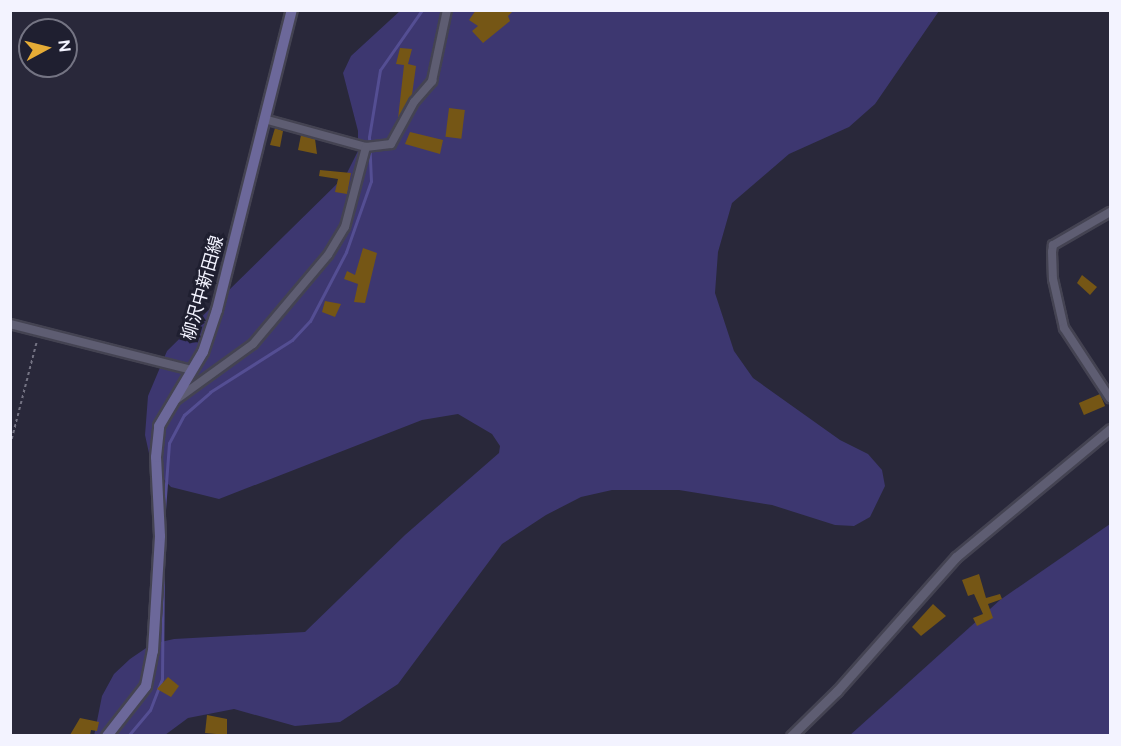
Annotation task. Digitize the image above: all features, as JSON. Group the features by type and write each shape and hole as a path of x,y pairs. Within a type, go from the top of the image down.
{"main road":[{"name":"柳沢中新田線","path":"107,735 146,686 153,651 160,536 156,457 159,426 172,399 192,370 217,310 292,10"}],"street":[{"path":"264,119 366,147 386,147 395,141 409,112 432,81 447,10"},
{"path":"172,399 178,399 253,344 328,255 345,227 366,147"},
{"path":"1110,212 1053,245 1052,252 1053,279 1064,328 1110,398"},
{"path":"10,324 192,370"},
{"path":"791,735 837,691 956,557 1110,429"}],"path":[{"path":"10,445 39,331"}],"shaded area":[{"path":"401,10 939,11 875,104 849,127 789,154 732,203 718,252 715,293 734,351 753,378 840,440 868,454 882,470 885,486 870,517 854,526 835,525 772,505 679,490 612,490 581,497 546,515 502,544 398,684 340,722 295,726 234,709 188,718 165,735 94,736 102,696 114,674 130,659 152,644 174,639 305,632 405,535 499,453 500,446 492,434 458,414 422,420 219,499 171,487 152,467 145,435 148,396 167,351 346,175 358,151 358,131 343,73 351,56"},
{"path":"1110,524 1110,735 849,736 1000,600"}],"building":[{"path":"476,10 514,10 508,16 510,21 483,43 472,31 478,26 469,20"},
{"path":"400,48 412,49 408,64 416,66 412,95 398,119 404,65 396,64"},
{"path":"449,108 465,110 461,139 445,137"},
{"path":"275,128 283,131 280,147 270,145"},
{"path":"410,132 443,140 440,154 405,144"},
{"path":"301,135 315,139 317,154 298,150"},
{"path":"320,170 351,173 347,194 335,192 338,179 319,176"},
{"path":"363,248 377,253 365,303 354,302 358,284 344,279 347,271 355,275"},
{"path":"1082,275 1097,287 1090,295 1077,283"},
{"path":"325,301 341,304 335,317 322,312"},
{"path":"1100,394 1105,406 1084,415 1079,403"},
{"path":"979,574 986,598 1000,594 1002,599 988,604 993,618 977,626 973,618 983,614 974,594 968,596 962,580"},
{"path":"933,604 946,616 921,636 912,627"},
{"path":"168,677 179,686 171,697 157,689"},
{"path":"207,715 227,719 227,735 205,733"},
{"path":"80,718 99,722 97,731 91,730 90,735 70,735"}],"waterway":[{"path":"164,510 169,443 184,415 210,392 292,340 310,321 346,252 371,181 369,137 380,70 422,10"},
{"path":"128,736 150,710 162,679 163,562"}]}
